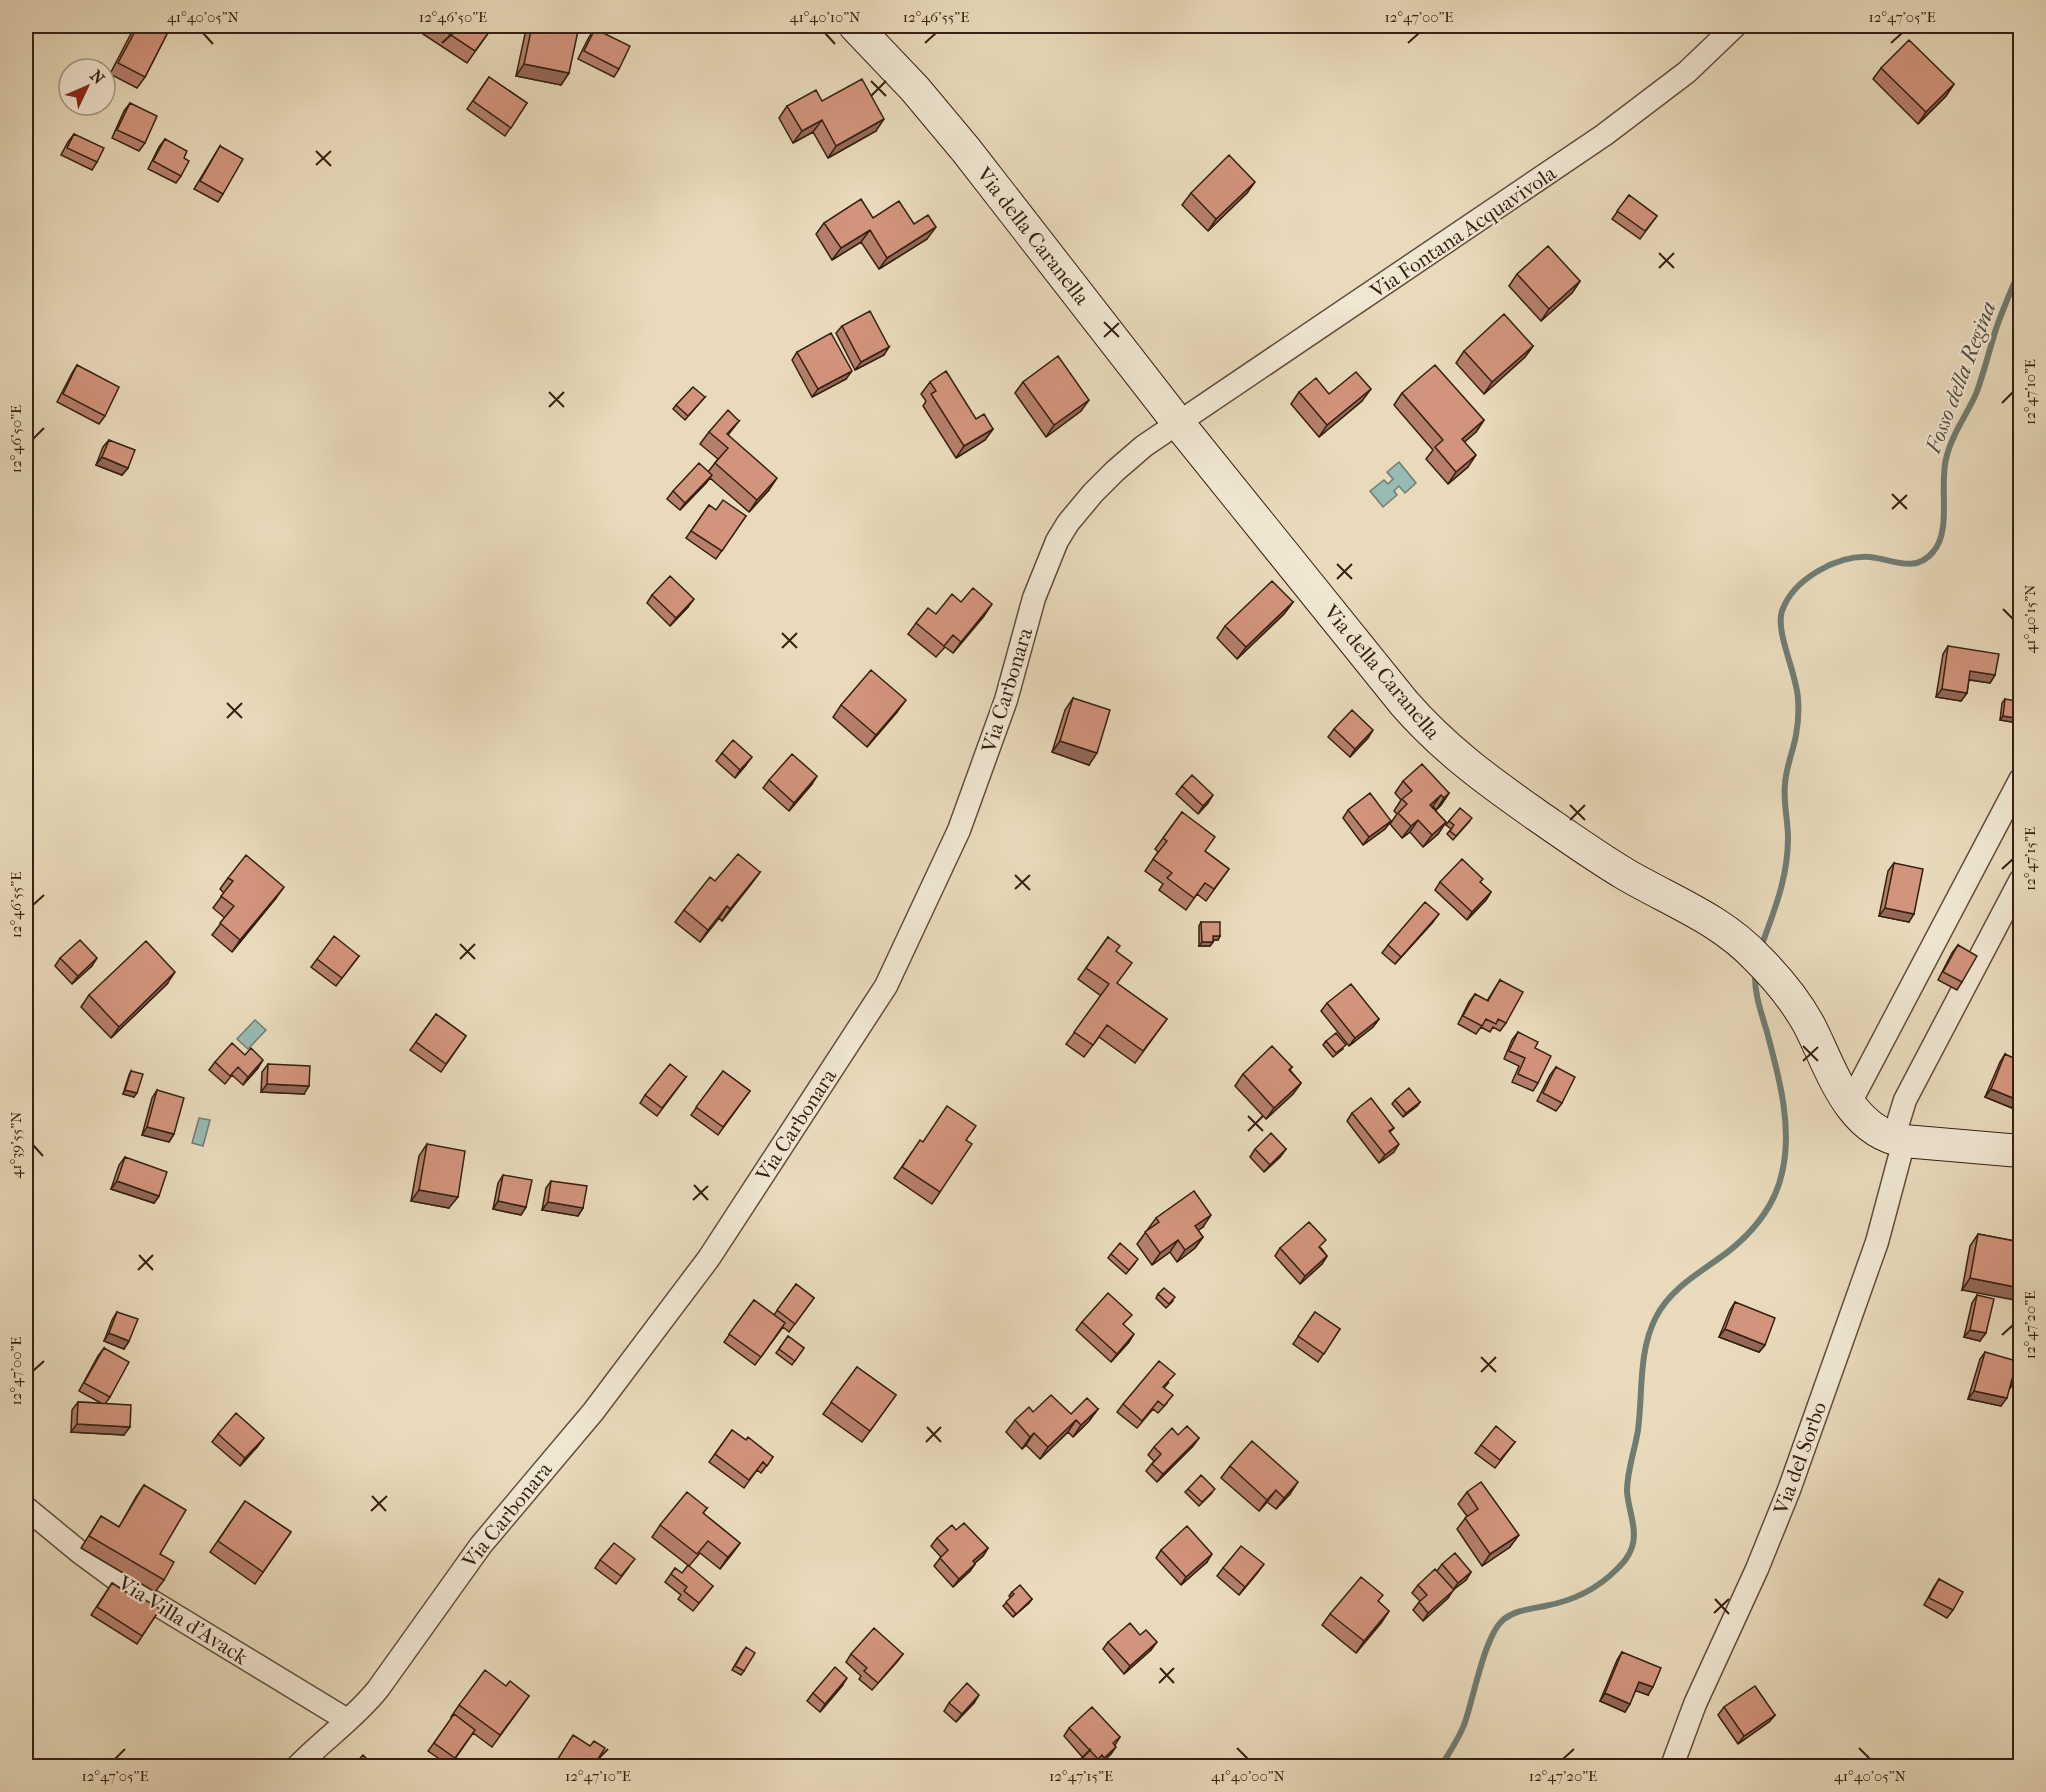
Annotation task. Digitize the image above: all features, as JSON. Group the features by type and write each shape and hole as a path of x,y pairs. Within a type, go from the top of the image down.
{"main road":[{"name":"Via della Caranella","path":"855,26 915,89 959,141 1179,424 1399,697 1441,743 1493,784 1598,857 1638,882 1718,924 1753,953 1782,986 1807,1023 1836,1084 1868,1122 1899,1140 2020,1151"}],"street":[{"name":"Via Fontana Acquavivola","path":"1179,424 1614,129 1687,72 1735,26"},
{"name":"Via Carbonara","path":"298,1767 367,1703 481,1545 593,1412 705,1264 886,987 959,830 1006,700 1034,598 1057,541 1075,513 1104,481 1137,452 1179,424"},
{"path":"1850,1103 2020,780"},
{"name":"Via del Sorbo","path":"1672,1767 1695,1704 1757,1569 1789,1490 1871,1258 1882,1224 1905,1100 2020,881"},
{"name":"Via Villa d'Avack","path":"26,1508 120,1582 347,1720"}],"water":[{"path":"1399,462 1416,483 1405,493 1399,486 1394,491 1397,495 1383,507 1370,491 1384,480 1388,484 1393,479 1387,472"},
{"path":"255,1020 266,1030 248,1049 237,1039"},
{"path":"199,1118 210,1120 203,1146 192,1143"}],"building":[{"path":"138,26 171,26 145,77 118,63"},
{"path":"437,26 479,26 489,32 475,51"},
{"path":"532,26 550,26 578,31 569,73 524,64"},
{"path":"595,29 630,46 619,69 584,51"},
{"path":"1909,40 1954,84 1926,112 1881,68"},
{"path":"489,77 527,103 511,128 473,101"},
{"path":"862,79 884,119 836,146 822,120 802,131 787,106 816,90 822,101"},
{"path":"130,103 157,116 145,143 117,130"},
{"path":"74,134 104,148 97,162 67,148"},
{"path":"165,139 187,151 184,158 189,161 181,176 153,161"},
{"path":"220,146 243,159 223,194 200,181"},
{"path":"1229,155 1255,182 1216,219 1191,193"},
{"path":"1629,195 1657,216 1645,231 1617,211"},
{"path":"861,199 873,218 899,201 914,224 928,215 936,227 887,258 870,230 841,248 824,223"},
{"path":"1548,246 1580,281 1549,309 1517,274"},
{"path":"870,311 889,347 861,362 842,326"},
{"path":"1504,314 1533,346 1492,382 1464,351"},
{"path":"831,333 852,371 818,389 797,352"},
{"path":"1058,356 1089,400 1054,425 1023,382"},
{"path":"77,365 119,387 105,416 63,394"},
{"path":"1435,365 1484,420 1462,439 1476,455 1456,472 1435,447 1443,440 1402,393"},
{"path":"946,371 976,419 984,414 993,429 964,446 931,394 936,391 930,382"},
{"path":"1356,372 1371,389 1327,425 1299,392 1316,378 1329,394"},
{"path":"693,387 705,397 688,416 676,405"},
{"path":"728,410 739,421 727,434 777,478 757,500 715,463 728,448 709,432"},
{"path":"109,440 135,450 128,468 102,457"},
{"path":"699,463 712,475 685,503 673,491"},
{"path":"723,500 746,516 722,551 691,531 709,505 716,510"},
{"path":"670,576 694,599 676,618 652,595"},
{"path":"1272,581 1293,602 1246,647 1225,626"},
{"path":"973,588 992,604 961,642 953,635 944,646 916,623 928,608 936,614 952,594 961,602"},
{"path":"1948,646 1999,654 1995,675 1970,671 1967,693 1942,689"},
{"path":"871,670 906,700 876,735 841,705"},
{"path":"1073,698 1110,710 1097,753 1060,741"},
{"path":"2005,699 2017,701 2015,718 2003,716"},
{"path":"1352,710 1373,730 1355,749 1334,729"},
{"path":"733,740 752,757 740,770 722,753"},
{"path":"792,754 817,776 794,803 769,780"},
{"path":"1422,764 1449,793 1444,798 1441,795 1430,805 1446,822 1432,835 1418,820 1411,826 1398,813 1407,804 1402,799 1412,791 1403,781"},
{"path":"1192,775 1213,795 1203,806 1182,786"},
{"path":"1370,793 1391,821 1369,837 1348,810"},
{"path":"1460,808 1472,818 1456,836 1450,831 1454,825 1449,821"},
{"path":"1182,812 1215,837 1205,851 1229,869 1214,889 1205,883 1194,898 1167,878 1172,873 1153,859 1167,841 1163,838"},
{"path":"738,854 760,872 730,909 727,906 708,930 684,910 710,877 715,881"},
{"path":"246,855 284,887 240,940 220,923 234,906 221,896 233,881 228,878"},
{"path":"1462,859 1483,879 1480,882 1491,892 1472,912 1440,882"},
{"path":"1894,863 1923,869 1914,914 1885,908"},
{"path":"1425,902 1439,914 1401,957 1388,945"},
{"path":"1201,922 1220,922 1220,936 1213,936 1213,942 1202,942"},
{"path":"334,936 359,956 342,978 317,959"},
{"path":"1108,937 1120,946 1116,951 1132,963 1117,983 1167,1019 1143,1051 1107,1025 1093,1045 1074,1032 1109,984 1086,968"},
{"path":"80,940 97,958 78,976 60,958"},
{"path":"146,941 175,972 119,1027 89,995"},
{"path":"1958,945 1977,956 1962,982 1943,972"},
{"path":"1500,980 1523,992 1506,1023 1498,1019 1496,1024 1486,1019 1482,1026 1463,1016 1475,994 1488,1001"},
{"path":"1351,984 1379,1019 1355,1038 1327,1003"},
{"path":"436,1014 466,1036 446,1064 416,1042"},
{"path":"1518,1032 1538,1042 1535,1048 1551,1056 1538,1083 1518,1074 1525,1058 1509,1051"},
{"path":"1336,1033 1346,1045 1336,1053 1326,1041"},
{"path":"232,1043 245,1055 251,1048 263,1060 248,1077 238,1067 230,1076 215,1062"},
{"path":"1272,1046 1292,1067 1289,1070 1301,1083 1274,1108 1243,1074"},
{"path":"2005,1054 2020,1061 2020,1101 1991,1089"},
{"path":"268,1064 310,1066 309,1086 267,1084"},
{"path":"670,1064 686,1077 662,1108 645,1095"},
{"path":"1556,1067 1575,1077 1562,1103 1543,1093"},
{"path":"131,1071 143,1074 137,1093 125,1090"},
{"path":"723,1071 750,1091 723,1127 696,1107"},
{"path":"1409,1088 1420,1102 1406,1113 1395,1100"},
{"path":"157,1090 184,1098 174,1134 147,1127"},
{"path":"1371,1098 1394,1128 1389,1131 1399,1144 1385,1155 1352,1113"},
{"path":"947,1106 976,1126 966,1140 972,1144 940,1192 902,1167 920,1140 923,1142"},
{"path":"1271,1133 1286,1149 1270,1165 1255,1149"},
{"path":"427,1144 465,1151 458,1197 419,1190"},
{"path":"125,1157 167,1172 159,1196 117,1181"},
{"path":"503,1175 532,1180 526,1207 498,1201"},
{"path":"551,1181 587,1186 583,1208 548,1202"},
{"path":"1194,1191 1211,1215 1195,1226 1203,1237 1185,1250 1178,1240 1160,1253 1145,1232 1159,1222 1156,1218"},
{"path":"1309,1222 1326,1240 1319,1247 1327,1256 1305,1276 1280,1248"},
{"path":"1978,1234 2020,1242 2020,1288 1970,1278"},
{"path":"1120,1243 1138,1259 1129,1270 1111,1254"},
{"path":"796,1284 814,1298 795,1324 777,1310"},
{"path":"1164,1288 1175,1297 1169,1304 1158,1294"},
{"path":"1108,1293 1132,1315 1123,1324 1134,1334 1117,1354 1082,1322"},
{"path":"1977,1295 1994,1299 1986,1333 1970,1330"},
{"path":"754,1300 785,1323 761,1357 729,1334"},
{"path":"1735,1302 1775,1318 1765,1345 1725,1329"},
{"path":"117,1312 138,1319 129,1341 109,1333"},
{"path":"1315,1312 1340,1329 1324,1354 1298,1336"},
{"path":"788,1336 804,1348 795,1361 779,1349"},
{"path":"104,1348 129,1362 110,1397 84,1383"},
{"path":"1985,1352 2020,1362 2016,1380 2012,1379 2007,1398 1974,1391"},
{"path":"1159,1361 1175,1374 1163,1387 1173,1395 1164,1406 1158,1401 1142,1421 1123,1404"},
{"path":"857,1367 896,1395 870,1431 831,1402"},
{"path":"1051,1395 1071,1414 1087,1398 1098,1409 1081,1425 1076,1420 1048,1447 1034,1433 1030,1437 1015,1420 1029,1407 1033,1412"},
{"path":"78,1402 131,1405 130,1427 77,1424"},
{"path":"236,1413 264,1438 245,1458 218,1434"},
{"path":"1187,1426 1199,1438 1163,1474 1152,1464 1161,1454 1154,1447 1172,1428 1178,1435"},
{"path":"1496,1426 1515,1442 1500,1460 1481,1445"},
{"path":"732,1430 746,1440 748,1437 773,1457 767,1466 763,1462 749,1480 715,1454"},
{"path":"1252,1441 1298,1482 1284,1498 1276,1490 1267,1500 1230,1466"},
{"path":"1201,1475 1215,1489 1202,1502 1188,1489"},
{"path":"1481,1482 1519,1535 1490,1554 1465,1518 1478,1509 1467,1492"},
{"path":"144,1485 186,1510 160,1554 174,1562 164,1580 89,1536 101,1516 119,1527"},
{"path":"687,1492 707,1508 703,1513 740,1543 728,1557 708,1541 697,1554 660,1525"},
{"path":"245,1501 291,1532 263,1572 218,1541"},
{"path":"964,1523 988,1548 973,1561 975,1564 959,1579 940,1558 948,1550 937,1538 952,1525 956,1530"},
{"path":"1187,1526 1212,1554 1186,1577 1161,1550"},
{"path":"614,1543 635,1559 621,1576 600,1560"},
{"path":"1241,1546 1264,1564 1245,1587 1223,1568"},
{"path":"1455,1553 1471,1572 1458,1583 1442,1564"},
{"path":"688,1565 713,1586 699,1603 684,1591 687,1587 671,1574 675,1568 682,1573"},
{"path":"1435,1569 1454,1590 1428,1613 1419,1602 1427,1595 1418,1585"},
{"path":"1361,1577 1383,1595 1378,1601 1389,1611 1364,1641 1330,1614"},
{"path":"1939,1579 1963,1592 1953,1610 1929,1598"},
{"path":"112,1583 137,1599 139,1596 160,1609 142,1636 97,1607"},
{"path":"1020,1585 1032,1599 1016,1614 1006,1602"},
{"path":"1130,1623 1140,1635 1146,1630 1157,1642 1130,1666 1108,1642"},
{"path":"874,1628 903,1654 878,1683 864,1671 867,1668 851,1654"},
{"path":"746,1647 755,1653 744,1671 735,1666"},
{"path":"1622,1652 1661,1668 1653,1687 1639,1682 1630,1704 1605,1693"},
{"path":"835,1667 847,1678 825,1704 813,1693"},
{"path":"485,1670 506,1686 510,1681 529,1696 500,1735 459,1705"},
{"path":"967,1683 979,1695 962,1714 949,1703"},
{"path":"1755,1686 1775,1715 1744,1736 1724,1707"},
{"path":"1092,1707 1120,1737 1113,1743 1116,1747 1104,1758 1102,1755 1098,1759 1069,1728"},
{"path":"454,1714 475,1730 455,1758 434,1743"},
{"path":"573,1735 590,1746 594,1741 605,1748 593,1767 557,1767 554,1765"},
{"path":"363,1755 375,1767 352,1767"}],"waterway":[{"name":"Fosso della Regina","path":"1761,947 1786,867 1788,838 1785,784 1798,717 1797,689 1781,630 1782,611 1788,599 1806,579 1831,565 1857,557 1911,564 1926,559 1933,552 1939,543 1944,521 1944,470 1948,451 1976,394 1996,329 2020,270"},
{"name":"Fosso della Regina","path":"1441,1766 1464,1725 1485,1652 1497,1627 1504,1619 1519,1612 1555,1604 1583,1594 1608,1577 1629,1554 1634,1534 1627,1483 1638,1430 1642,1372 1650,1330 1662,1306 1679,1288 1747,1235 1769,1206 1779,1185 1786,1138 1783,1102 1757,995 1755,972"}]}
